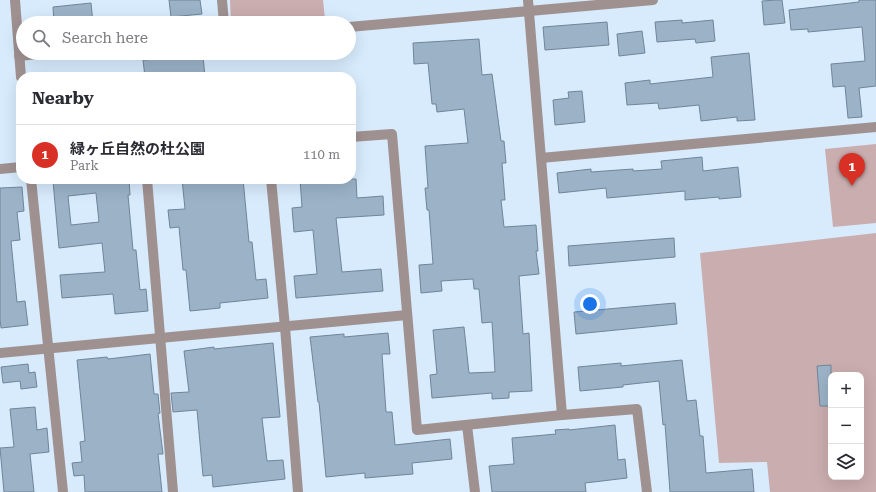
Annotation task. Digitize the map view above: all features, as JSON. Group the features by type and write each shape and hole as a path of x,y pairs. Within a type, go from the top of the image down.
{"street":[{"path":"15,0 16,16"},
{"path":"222,0 223,16"},
{"path":"528,0 562,415"},
{"path":"356,26 653,0"},
{"path":"19,60 21,72"},
{"path":"541,158 876,127"},
{"path":"356,137 392,134 417,430 636,409 647,492"},
{"path":"0,169 16,167"},
{"path":"32,184 64,492"},
{"path":"147,184 173,492"},
{"path":"271,184 285,327 298,492"},
{"path":"0,353 407,315"},
{"path":"467,425 474,492"}],"shaded area":[{"path":"230,0 323,0 325,16 231,16"},
{"path":"876,144 876,223 833,227 825,149"},
{"path":"876,233 876,492 770,492 767,462 719,463 700,253"}],"building":[{"path":"169,0 200,0 202,14 171,16"},
{"path":"782,0 785,23 764,25 762,1"},
{"path":"859,0 876,0 876,86 859,88 862,117 848,118 845,86 833,87 831,64 865,61 862,27 808,32 808,29 791,30 789,10 859,2"},
{"path":"91,3 92,16 54,16 53,7"},
{"path":"682,20 682,23 713,20 715,41 696,43 695,39 657,42 655,22"},
{"path":"607,22 609,45 545,50 543,27"},
{"path":"642,31 645,53 619,56 617,34"},
{"path":"479,39 482,75 492,74 501,141 504,141 506,163 502,163 505,200 501,200 504,227 536,225 538,251 536,251 539,274 519,276 523,334 529,333 532,391 509,392 509,398 492,399 492,393 432,398 430,375 437,374 433,330 464,327 469,373 495,372 492,322 482,323 479,289 474,289 473,279 441,281 442,291 421,293 419,265 433,264 429,210 427,210 425,188 428,188 425,146 468,143 464,109 437,112 436,104 432,104 428,63 414,64 413,43"},
{"path":"749,53 755,120 737,121 737,117 701,121 699,105 659,109 658,103 627,105 625,83 650,80 650,84 713,77 711,57"},
{"path":"143,60 203,60 205,72 144,72"},
{"path":"582,91 585,122 555,125 553,100 569,98 568,92"},
{"path":"702,157 703,171 738,167 741,197 685,200 685,191 607,198 606,188 559,193 557,173 591,169 591,172 633,169 633,171 662,169 661,161"},
{"path":"356,179 357,198 383,196 384,215 336,218 342,272 381,269 383,291 296,298 294,276 317,274 313,230 294,232 292,208 302,207 300,184 356,184"},
{"path":"53,184 129,184 130,195 128,195 133,250 136,250 140,290 146,289 148,311 115,314 113,294 62,298 60,275 105,272 102,243 59,248","holes":["96,193 99,222 71,225 68,196"]},
{"path":"182,184 243,184 249,242 252,242 256,280 266,279 268,298 220,303 220,308 190,311 186,270 183,270 179,227 170,228 168,210 185,209"},
{"path":"22,187 24,211 17,212 20,240 11,241 17,302 25,301 28,325 1,328 0,188"},
{"path":"674,238 675,257 569,266 568,246"},
{"path":"675,303 677,324 576,334 574,312"},
{"path":"388,333 390,354 382,354 386,412 392,412 395,445 450,439 452,459 412,463 413,474 365,478 365,473 326,477 319,402 310,337 344,334 344,337"},
{"path":"273,343 280,417 262,418 267,461 283,460 285,479 213,487 212,475 203,476 197,410 173,412 171,393 189,392 184,351 214,347 214,349"},
{"path":"150,354 154,394 158,394 160,413 158,414 163,454 158,454 162,492 85,492 84,475 74,476 72,463 82,462 80,442 85,441 77,360 107,357 108,359"},
{"path":"682,360 687,401 696,400 700,436 703,436 706,473 752,469 754,492 670,492 665,424 663,425 659,381 623,385 623,387 580,391 578,367 621,363 621,366"},
{"path":"28,364 29,373 35,372 37,387 21,389 20,381 3,383 1,367"},
{"path":"831,365 831,372 828,372 828,406 820,406 817,366"},
{"path":"35,407 37,430 47,428 49,452 30,454 34,492 4,492 0,448 14,447 10,409"},
{"path":"615,425 618,460 625,459 627,478 585,483 586,492 492,492 489,466 514,464 512,438 556,434 555,430"}],"place":[{"name":"緑ヶ丘自然の杜公園","path":"852,186"}]}
